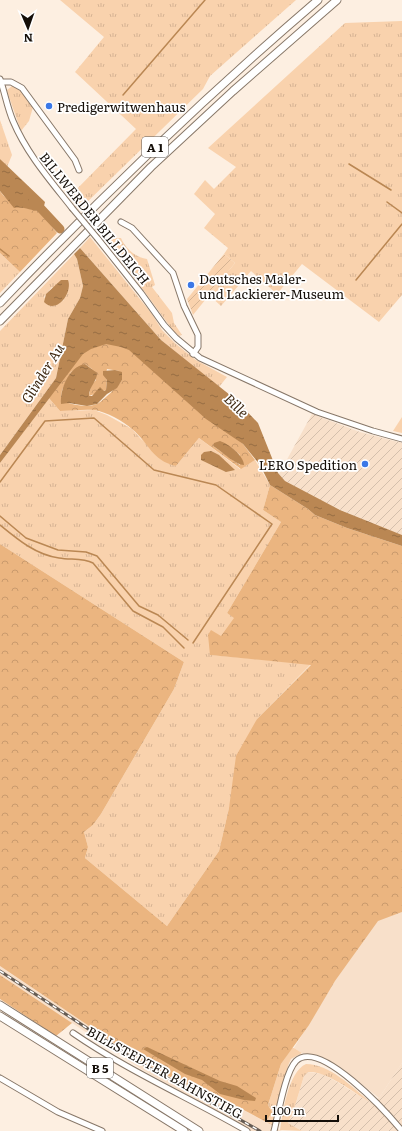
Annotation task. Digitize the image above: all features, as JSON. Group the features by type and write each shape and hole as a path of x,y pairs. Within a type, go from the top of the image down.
{"highway":[{"name":"A 1","path":"0,303 78,221 148,154 204,101 318,0"},
{"name":"A 1","path":"0,321 151,167 233,91 337,0"},
{"name":"B 5","path":"0,1005 199,1131"},
{"name":"B 5","path":"0,1016 184,1131"}],"street":[{"name":"BILLWERDER BILLDEICH","path":"79,170 75,160 22,88 11,82 1,81 9,110 25,146 36,163 141,293 164,325 193,354 217,367 317,412 373,431 402,438"},
{"name":"BILLWERDER BILLDEICH","path":"121,222 132,228 174,273 184,306 198,335 198,347 193,354"},
{"name":"BILLSTEDTER BAHNSTIEG","path":"73,1032 154,1081 190,1098 247,1131"},
{"path":"274,1131 285,1085 292,1066 300,1058 308,1057 320,1060 357,1084 374,1099 402,1131"},
{"path":"0,1078 58,1112 102,1131"}],"shaded area":[{"path":"312,414 360,432 402,443 402,535 318,500 285,481 279,474"},
{"path":"402,912 402,1063 379,1098 349,1074 318,1057 302,1053 294,1048 335,981 378,920"},
{"path":"0,966 135,1057 181,1083 227,1101 282,1131 250,1131 141,1069 0,975"},
{"path":"402,1063 402,1131 302,1131 288,1123 304,1076 308,1072 322,1074 370,1102 379,1098"}],"green space":[{"path":"60,0 296,0 210,76 203,89 79,210 69,197 136,129 75,72 104,37"},
{"path":"402,21 402,295 379,322 302,264 277,294 251,271 221,306 209,295 235,263 224,254 228,248 204,228 215,214 194,194 205,180 214,189 236,167 208,148 345,23"},
{"path":"12,86 21,90 33,107 29,121 21,131 7,90"},
{"path":"0,120 12,155 7,167 0,159"},
{"path":"0,191 12,202 41,213 57,233 20,272 0,253"},
{"path":"90,237 152,314 162,330 176,344 196,360 227,377 219,387 161,340 80,248"},
{"path":"115,238 121,238 125,246 131,252 147,259 155,285 152,287 172,313 174,323 182,335 179,336 174,332 112,247 110,241"},
{"path":"0,253 20,272 0,293"},
{"path":"74,254 77,259 83,286 80,298 68,319 56,378 0,455 0,331","holes":["52,287 64,300 53,306 44,297"]},
{"path":"224,254 235,263 193,315 187,299"},
{"path":"101,341 128,344 243,444 255,460 241,469 199,438 176,466 161,460 132,429 109,415 94,410 60,411 48,397 75,355","holes":["85,364 92,369 96,380 91,385 89,396 106,390 107,380 105,377 107,369 119,371 122,380 118,386 97,404 88,406 64,401 61,399 62,390 71,372","215,443 232,448 240,455 240,465 213,446"]},
{"path":"48,397 60,411 94,410 107,415 132,429 141,439 176,466 199,438 240,469 255,460 270,485 263,510 281,522 227,613 235,618 211,655 311,664 257,719 229,808 219,851 167,926 85,858 88,847 84,832 93,825 101,814 174,689 184,662 0,544 0,463"},
{"path":"402,417 402,433 393,431"},
{"path":"270,485 315,515 347,528 402,546 402,912 378,921 335,981 309,1025 281,1064 268,1105 272,1112 266,1122 227,1101 181,1083 135,1057 0,966 0,544 184,662 174,689 101,814 93,825 84,832 88,847 85,858 167,926 219,851 229,808 236,756 257,719 311,665 210,655 208,635 211,630 221,636 234,618 227,613 281,522 263,510"},
{"path":"0,975 72,1023 56,1036 0,999"},
{"path":"292,1048 302,1053 291,1059 288,1066 273,1126 266,1122 272,1112 268,1105 281,1064"},
{"path":"306,1064 315,1065 332,1072 348,1083 370,1102 331,1078 315,1072 308,1072 304,1076 288,1123 302,1131 280,1130 287,1093 295,1075 300,1068"}],"water":[{"path":"0,159 45,202 40,211 14,208 0,191"},
{"path":"80,248 161,340 235,399 258,423 278,473 285,481 340,510 402,535 402,546 347,528 315,515 270,485 260,465 243,444 206,419 129,350 121,347 106,344 91,349 83,354 0,463 0,455 56,378 68,319 80,298 83,286 77,259 74,254"},
{"path":"61,280 68,280 69,285 66,296 62,301 54,306 44,302 46,294"},
{"path":"85,364 97,373 96,379 90,389 89,396 92,396 100,387 104,391 106,390 107,380 103,375 103,371 115,370 122,372 122,380 117,388 107,394 97,404 87,406 69,403 61,404 62,392 66,380 74,370"},
{"path":"220,441 228,445 242,458 244,465 233,460 213,446 214,443"},
{"path":"211,451 219,455 235,470 226,472 201,460 201,455 204,452"},
{"path":"147,1047 220,1081 237,1086 256,1098 255,1101 220,1094 202,1080 185,1074 143,1049"}],"waterway":[{"path":"123,95 205,0"},
{"path":"349,164 391,190"},
{"name":"Bille","path":"33,200 60,229"},
{"path":"387,202 402,213"},
{"path":"356,280 402,224"},
{"path":"0,249 9,256"},
{"path":"0,482 45,421 94,418 154,470 216,485 272,524 193,643"},
{"path":"0,516 26,538 58,550 86,552 97,556 139,606 158,615 188,640"},
{"path":"0,525 20,541 42,554 59,558 89,561 93,563 133,611 163,627 184,648"}],"railway":[{"path":"0,971 134,1059 260,1131"}],"place":[{"name":"Predigerwitwenhaus","path":"49,106"},
{"name":"Deutsches Maler- und Lackierer-Museum","path":"191,285"},
{"name":"LERO Spedition","path":"365,464"}],"water label":[{"name":"Glinder Au","path":"42,373"}]}
